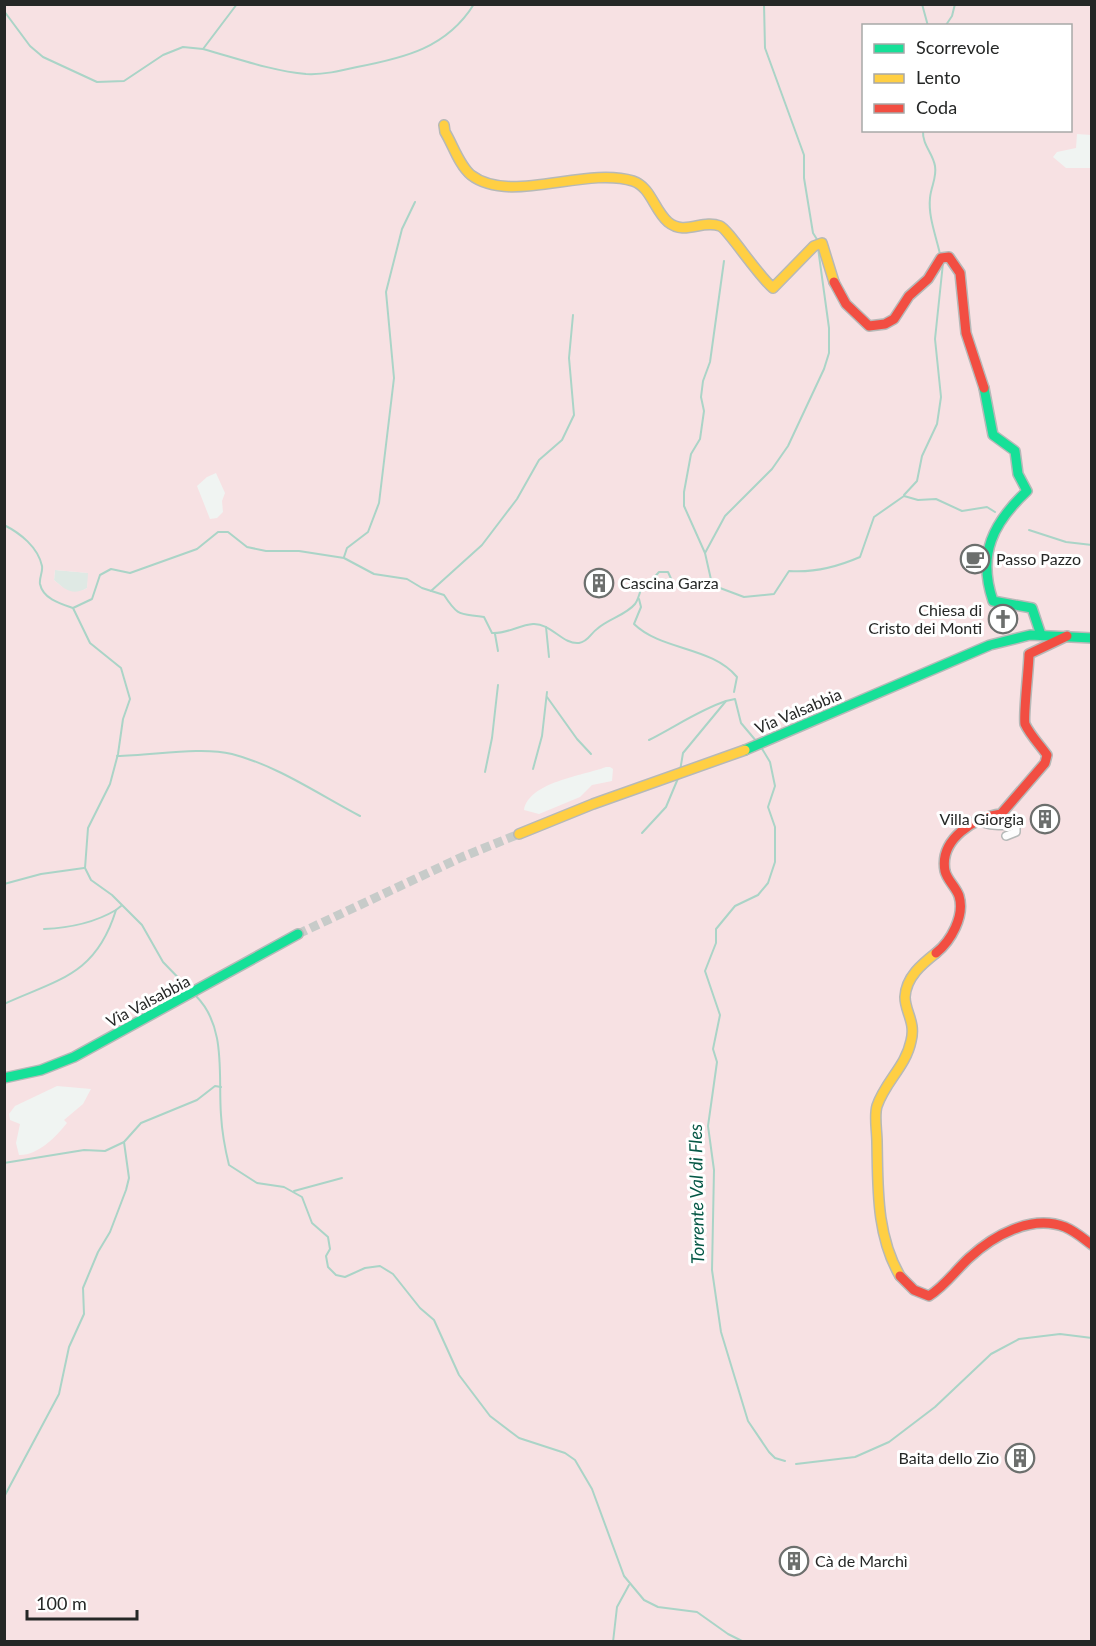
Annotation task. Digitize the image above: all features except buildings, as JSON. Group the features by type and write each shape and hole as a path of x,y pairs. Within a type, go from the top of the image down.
{"street":[{"path":"444,125 445,132 471,175 494,185 517,187 547,181 590,177 633,181 647,189 664,218 675,227 689,230 700,225 719,226 724,229 736,247 773,288 814,246 822,243 837,290 846,304 869,326 880,326 898,318 907,299 928,279 938,260 944,256 949,257 960,273 966,333 980,370 993,435 1015,451 1018,474 1027,491 992,532 987,579 989,592 993,601 1032,608 1041,635"},
{"name":"Via Valsabbia","path":"519,834 764,743 962,655 1008,639 1041,635 1092,638"},
{"path":"1067,636 1029,654 1027,662 1027,704 1023,715 1026,726 1035,734 1047,755 1045,763 1001,814 977,820 965,827 948,849 945,872 959,896 960,915 946,945 916,969 909,985 905,997 913,1022 912,1039 907,1056 877,1106 885,1244 898,1274 912,1290 929,1296 938,1292 970,1258 993,1240 1022,1226 1045,1222 1067,1228 1092,1245"},
{"path":"977,820 998,826 1016,824 1016,832 1006,836"},
{"name":"Via Valsabbia","path":"4,1078 41,1071 79,1054 199,991 295,935"}],"shaded area":[{"path":"5,5 1091,5 1091,135 1077,134 1076,148 1057,152 1053,157 1066,168 1092,168 1091,1641 5,1642","holes":["216,473 225,493 222,501 223,512 217,518 210,519 197,486","55,570 88,573 87,588 77,592 66,589 54,580","606,767 613,769 612,781 592,785 580,797 539,814 524,810 528,800 546,786","57,1086 91,1089 83,1104 64,1120 67,1123 57,1134 46,1145 26,1154 19,1155 16,1143 20,1124 10,1120 9,1114 15,1106"]},
{"path":"55,570 89,573 87,588 78,593 68,592 54,580"}],"waterway":[{"path":"4,11 30,46 43,57 97,82 124,81 163,55 183,47 203,49 237,4"},
{"path":"203,49 280,70 306,74 332,72 391,60 423,49 451,31 474,4"},
{"path":"764,4 765,48 804,155 804,178 813,233 818,241"},
{"path":"922,4 927,24"},
{"path":"947,24 952,16 955,4"},
{"path":"923,132 935,166 930,205 931,219 940,254"},
{"path":"344,557 347,548 368,532 379,503 394,378 386,292 402,229 415,202"},
{"path":"705,553 725,516 772,469 788,446 824,369 829,353 829,328 818,248"},
{"path":"712,584 705,553 684,506 684,492 691,454 700,439 704,411 701,397 703,381 710,362 724,261"},
{"path":"904,495 917,481 922,456 937,424 941,397 935,339 943,263"},
{"path":"431,591 482,545 517,499 539,460 562,440 574,415 569,358 573,315"},
{"path":"4,525 22,536 37,553 42,566 40,584 45,594 73,608 92,599 100,575 111,569 130,573 197,549 218,532 228,532 247,547 266,551 299,551 344,558 374,574 407,579 422,588 444,595 453,608 461,613 484,617 492,633 533,624 546,627 568,641 579,643 601,626 631,608 638,599 643,582 652,580 659,572 668,572 673,583 712,585 744,597 774,594 789,571 826,569 860,557 874,517 904,496 918,500 936,499 962,511 987,507 995,512"},
{"path":"1029,530 1066,542 1092,545"},
{"name":"Torrente Val di Fles","path":"639,599 641,607 634,624 645,633 714,659 726,667 737,677 734,692"},
{"path":"73,608 90,643 121,668 130,699 123,719 118,754 110,784 88,828 85,868 91,880 112,895 142,925 163,962 192,992"},
{"path":"546,627 549,657"},
{"path":"495,634 498,651"},
{"path":"485,772 492,738 498,685"},
{"path":"533,769 542,736 547,692"},
{"path":"547,697 577,739 591,754"},
{"path":"680,771 683,753 726,701 735,699 741,723 757,742"},
{"path":"649,740 726,701"},
{"name":"Torrente Val di Fles","path":"761,747 770,762 775,786 768,807 775,827 775,862 768,883 758,895 735,906 716,929 716,943 705,971 720,1015 713,1049 717,1062 708,1126 714,1170 712,1270 721,1332 748,1421 769,1452 775,1458 785,1461"},
{"path":"117,756 191,751 232,754 282,773 360,816"},
{"path":"642,833 666,807 679,776"},
{"path":"4,884 41,874 84,868"},
{"path":"4,1004 58,980 86,962 98,949 108,932 116,910 121,906"},
{"path":"44,929 81,924 116,910"},
{"path":"196,996 206,1008 217,1037 221,1121 229,1165 257,1183 284,1187 302,1197 312,1223 328,1237 330,1249 326,1256 328,1267 336,1275 345,1277 365,1268 380,1266 393,1274 420,1308 434,1320 459,1375 490,1416 519,1438 565,1453 575,1460 592,1489 624,1576 644,1600 658,1607 697,1612 728,1634 744,1642"},
{"path":"4,1497 59,1394 69,1347 84,1314 83,1288 98,1252 110,1232 126,1190 129,1178 124,1142 141,1123 197,1100 215,1086 221,1087"},
{"path":"4,1163 84,1150 105,1151 124,1142"},
{"path":"294,1191 342,1178"},
{"name":"Torrente Val di Fles","path":"796,1464 855,1457 889,1442 935,1407 991,1354 1019,1339 1060,1334 1092,1338"},
{"path":"613,1642 617,1607 629,1585"}],"tunnel":[{"path":"298,934 462,857 519,834"}],"traffic: fast":[{"path":"984,388 993,435 1015,451 1018,474 1027,491 1005,515 991,540 987,568 988,584 993,601 1032,608 1041,635"},
{"path":"745,750 990,645 1030,635 1092,638"},
{"path":"4,1078 41,1070 74,1057 298,934"}],"traffic: slow":[{"path":"444,125 445,132 463,166 471,175 487,183 527,186 593,178 633,181 644,188 663,217 674,226 687,228 713,224 724,229 773,288 814,246 822,243 834,282"},
{"path":"519,834 593,804 745,750"},
{"path":"900,1276 886,1244 882,1227 876,1110 885,1089 905,1058 911,1041 912,1028 905,1002 908,983 920,966 936,953"}],"traffic: jam":[{"path":"834,282 846,304 869,326 885,324 894,319 909,296 928,279 941,258 949,257 960,273 966,333 984,388"},
{"path":"936,953 947,942 960,912 959,896 945,871 948,849 953,840 970,825 1001,814 1045,763 1047,755 1025,724 1029,654 1067,636"},
{"path":"900,1276 914,1290 929,1296 989,1242 1026,1225 1039,1223 1065,1227 1092,1245"}],"place":[{"name":"Passo Pazzo","path":"975,559"},
{"name":"Cascina Garza","path":"599,583"},
{"name":"Chiesa di Cristo dei Monti","path":"1003,619"},
{"name":"Villa Giorgia","path":"1045,819"},
{"name":"Baita dello Zio","path":"1020,1458"},
{"name":"Cà de Marchì","path":"794,1561"}]}
